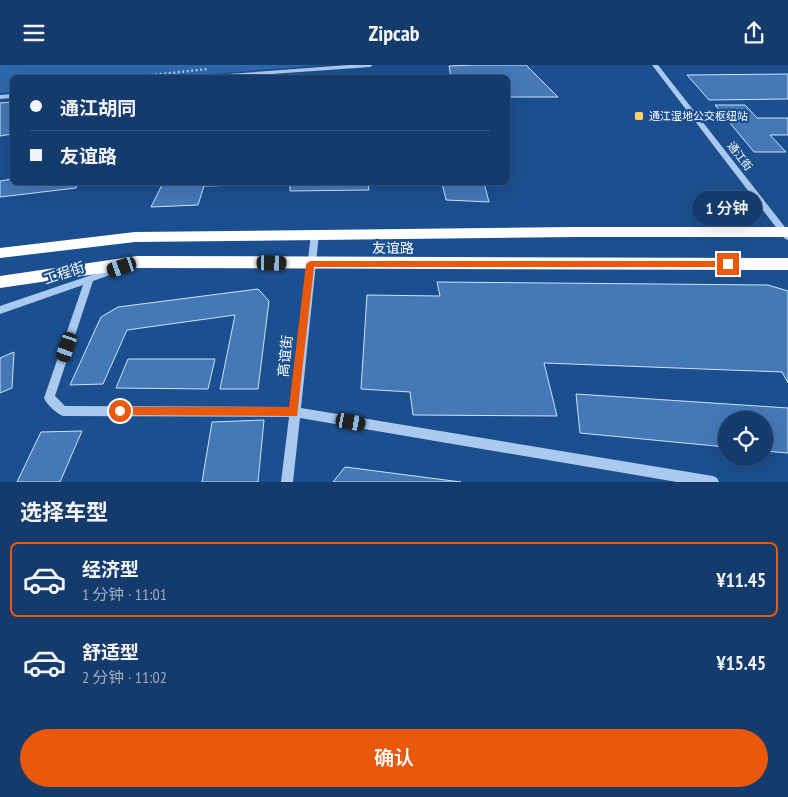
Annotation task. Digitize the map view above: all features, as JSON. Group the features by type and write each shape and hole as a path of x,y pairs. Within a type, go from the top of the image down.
{"highway":[{"name":"友谊路","path":"0,253 136,237 315,234 787,234"},
{"name":"友谊路","path":"0,282 137,262 788,264"}],"street":[{"path":"240,75 370,65"},
{"name":"通江街","path":"655,65 787,234"},
{"name":"高谊街","path":"287,482 310,264 315,234"},
{"name":"工程街","path":"0,310 137,262"},
{"path":"90,278 49,398 62,411 294,412 713,482"}],"path":[{"path":"152,75 208,69"}],"shaded area":[{"path":"0,65 319,65 200,75 10,75 10,92 0,93"}],"building":[{"path":"526,65 558,97 510,97 510,75 451,75 449,66"},
{"path":"788,74 788,99 709,100 687,75"},
{"path":"10,102 10,134 0,136 0,103"},
{"path":"715,105 745,105 757,118 788,118 788,135 770,135 786,152 754,152"},
{"path":"10,179 10,185 77,185 76,188 0,197 0,181"},
{"path":"162,185 247,185 204,186 198,205 151,207"},
{"path":"290,185 368,185 369,190 290,191"},
{"path":"442,185 485,185 489,202 446,200"},
{"path":"437,282 768,285 788,291 788,383 782,372 544,363 557,416 413,415 410,392 361,389 367,295 440,296"},
{"path":"258,289 269,301 258,389 220,389 235,315 127,330 103,384 70,385 101,317 118,307"},
{"path":"14,352 12,388 0,393 0,358"},
{"path":"128,359 215,359 208,389 116,388"},
{"path":"576,394 788,408 788,453 773,452 773,411 718,411 718,446 580,433"},
{"path":"264,420 258,482 202,482 212,422"},
{"path":"82,431 60,482 17,482 41,432"},
{"path":"345,467 461,482 333,482"}],"place":[{"name":"通江湿地公交枢纽站","path":"639,116"}],"route":[{"path":"120,411 294,412 310,264 728,264"}]}
